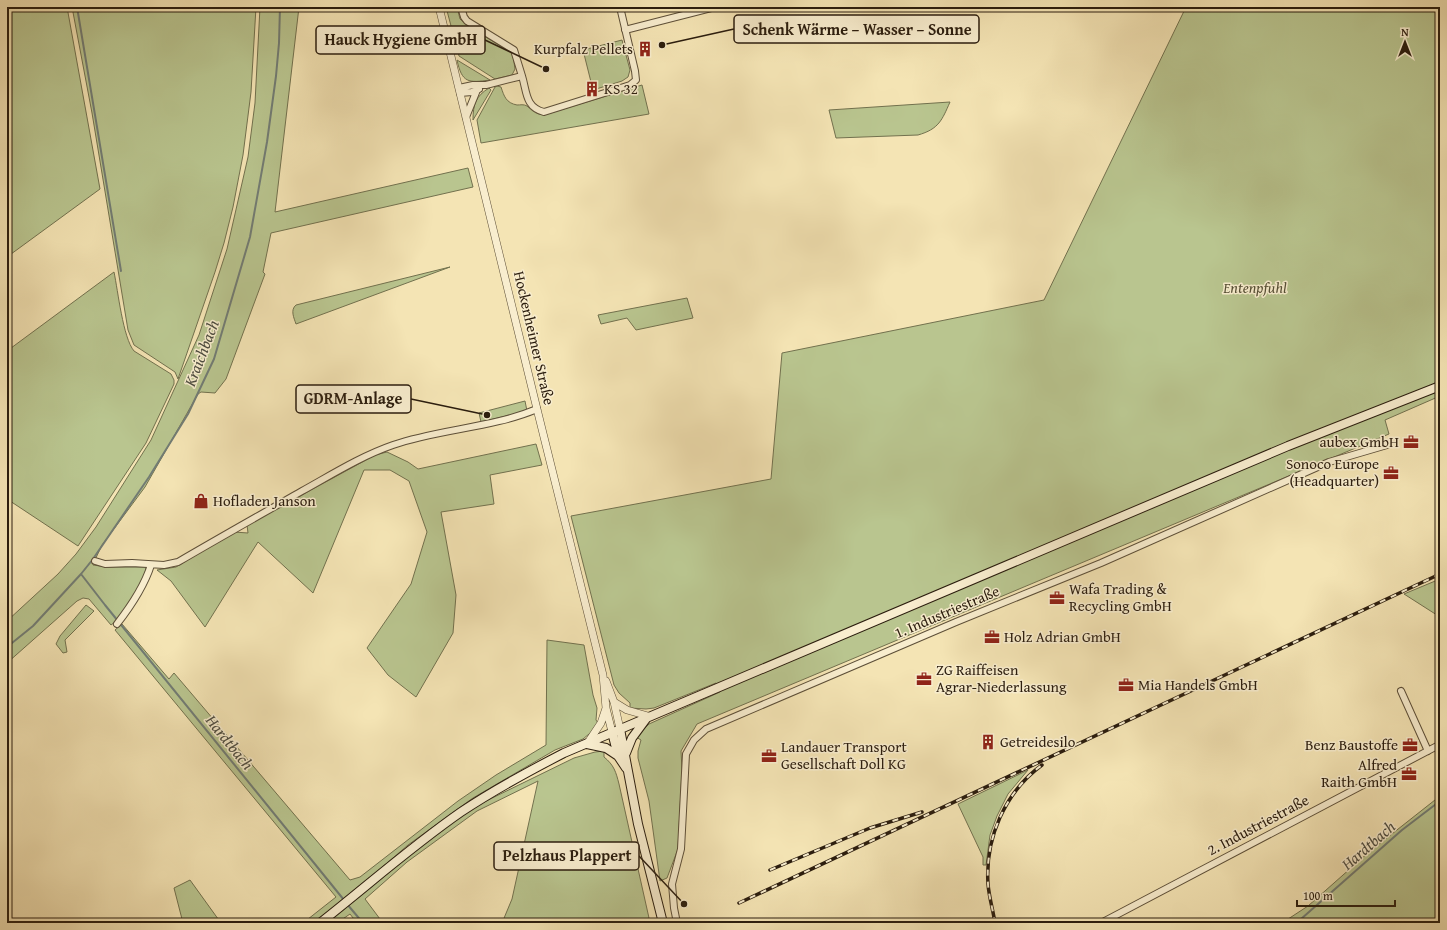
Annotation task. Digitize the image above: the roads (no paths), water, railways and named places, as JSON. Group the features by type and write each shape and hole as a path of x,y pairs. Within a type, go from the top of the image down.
{"main road":[{"path":"320,923 438,829 482,798 564,753 648,716 1288,446 1440,386"},
{"path":"587,744 606,748 622,755 637,729 648,716"},
{"name":"Hockenheimer Straße","path":"620,728 622,755"},
{"name":"Hockenheimer Straße","path":"612,732 628,771 638,824 663,921"}],"street":[{"name":"Hockenheimer Straße","path":"439,7 536,409 603,675 614,702 620,728"},
{"path":"461,7 467,21 514,50 530,104 535,110 544,112 630,85 636,80 620,7"},
{"path":"625,30 715,7"},
{"path":"460,90 473,85 486,85 522,76"},
{"path":"460,90 477,90 486,85"},
{"path":"466,117 477,90"},
{"path":"95,561 105,564 132,563 164,566 178,562 325,478 375,452 395,444 522,415 536,409"},
{"name":"1. Industriestraße","path":"677,923 672,884 681,849 686,754 694,740 706,728 956,622 1102,563 1329,462 1387,445"},
{"path":"1274,477 1275,486"},
{"path":"119,622 145,581 151,565"},
{"name":"Hockenheimer Straße","path":"603,675 606,708 612,732"},
{"path":"1401,691 1428,751"},
{"path":"614,702 627,710 648,716"},
{"path":"587,744 601,723 606,708"},
{"name":"2. Industriestraße","path":"1101,923 1439,745"}],"waterway":[{"path":"77,7 121,271"},
{"name":"Kraichbach","path":"7,647 33,626 93,559 149,477 188,414 214,359 250,237 267,142 276,76 280,7"},
{"name":"Hardtbach","path":"81,574 344,900"},
{"name":"Hardtbach","path":"1295,923 1402,830 1440,801"},
{"name":"Hardtbach","path":"347,904 363,923"}],"railway":[{"path":"739,903 1440,574"},
{"path":"995,923 988,884 988,867 994,833 1008,802 1029,776 1042,765"},
{"path":"770,870 870,828 922,812"}],"place":[{"name":"Schenk Wärme – Wasser – Sonne","path":"662,45"},
{"name":"Kurpfalz Pellets","path":"645,49"},
{"name":"Hauck Hygiene GmbH","path":"546,69"},
{"name":"KS 32","path":"592,89"},
{"name":"GDRM-Anlage","path":"487,415"},
{"name":"aubex GmbH","path":"1411,442"},
{"name":"Sonoco Europe (Headquarter)","path":"1391,473"},
{"name":"Hofladen Janson","path":"201,501"},
{"name":"Wafa Trading & Recycling GmbH","path":"1057,598"},
{"name":"Holz Adrian GmbH","path":"992,637"},
{"name":"ZG Raiffeisen Agrar-Niederlassung","path":"924,679"},
{"name":"Mia Handels GmbH","path":"1126,685"},
{"name":"Getreidesilo","path":"988,742"},
{"name":"Benz Baustoffe","path":"1410,745"},
{"name":"Landauer Transport Gesellschaft Doll KG","path":"769,756"},
{"name":"Alfred Raith GmbH","path":"1409,774"},
{"name":"Pelzhaus Plappert","path":"684,904"}],"park label":[{"name":"Entenpfuhl","path":"1255,288"}]}
